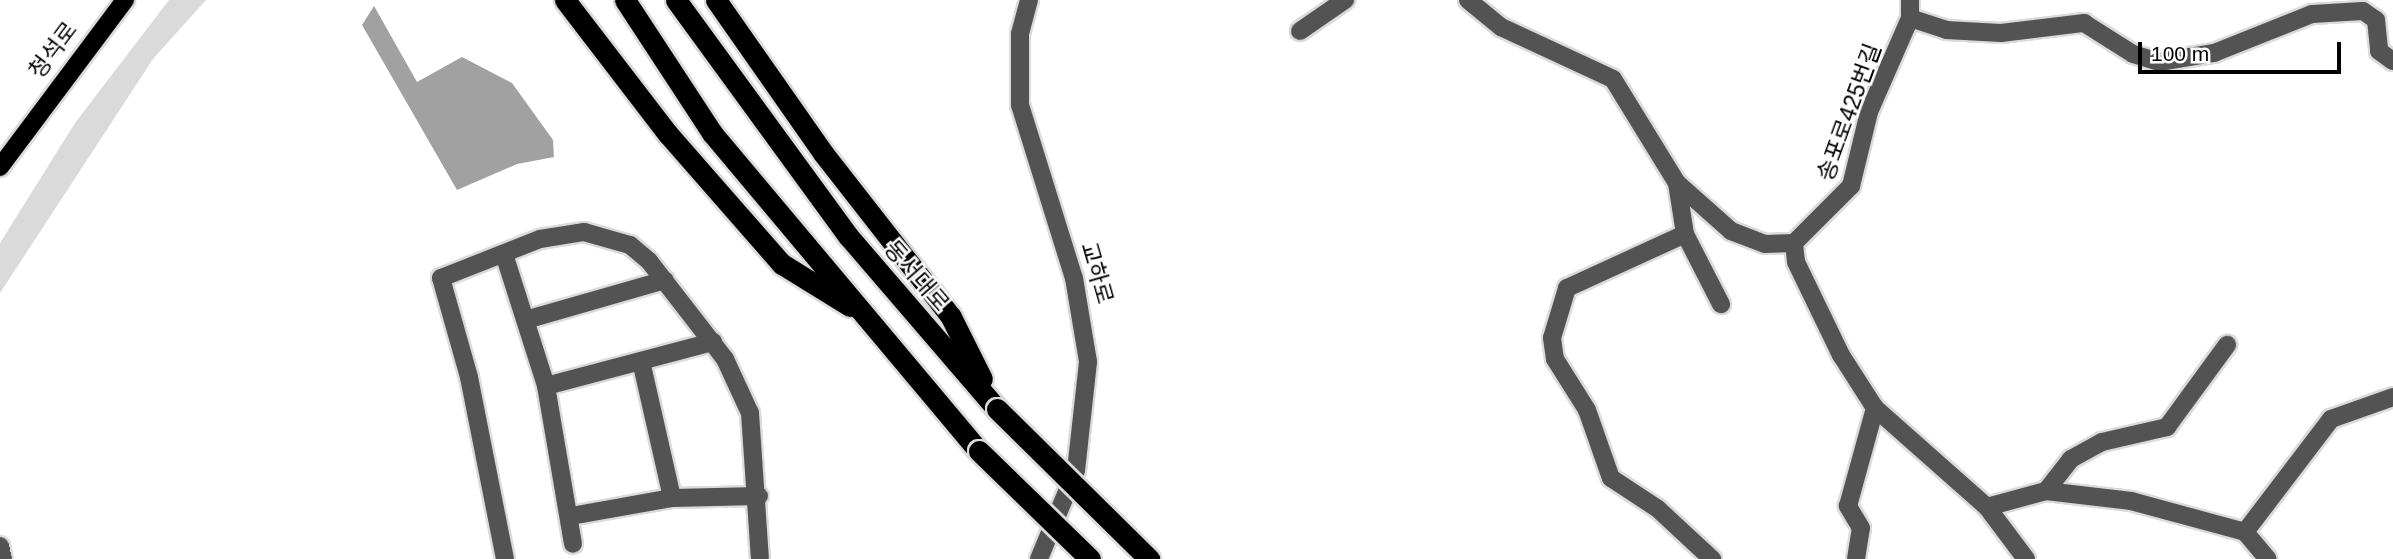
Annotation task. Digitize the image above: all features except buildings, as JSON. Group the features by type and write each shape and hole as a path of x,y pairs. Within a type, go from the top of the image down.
{"highway":[{"path":"565,0 668,134 782,264 865,316"},
{"path":"625,0 712,133 979,451 1090,559"},
{"name":"동서대로","path":"676,0 849,237 996,409 1149,559"},
{"path":"716,0 762,66 951,317 996,409"},
{"path":"726,0 762,66"}],"main road":[{"name":"청석로","path":"0,167 125,0"}],"street":[{"name":"교하로","path":"1028,0 1020,34 1020,105 1074,278 1088,362 1076,470 1039,559"},
{"path":"1300,31 1345,0"},
{"path":"1468,0 1500,27 1613,79 1677,183 1731,231 1765,244 1794,243 1796,262 1841,355 1875,408 1987,507 2026,559"},
{"path":"1910,9 1946,30 2001,33 2084,23 2133,54 2159,62 2214,53 2312,14 2363,11 2376,20 2379,51 2393,61"},
{"name":"송포로425번길","path":"1794,243 1852,186 1869,112 1910,9"},
{"path":"1677,183 1685,234 1721,304"},
{"path":"505,559 469,377 441,278 563,233 608,235 630,245 665,281 713,342 750,413 759,496 760,558"},
{"path":"1685,234 1567,288 1552,338 1555,359 1587,410 1611,478 1658,509 1712,559"},
{"path":"504,254 529,319 546,386 571,516 573,544"},
{"path":"529,319 665,281"},
{"path":"546,386 713,342"},
{"path":"2046,491 2071,458 2092,447 2167,427 2227,345"},
{"path":"641,361 672,498"},
{"path":"2245,532 2331,419 2393,397"},
{"path":"1856,559 1861,528 1847,506 1875,408"},
{"path":"1987,507 2046,491 2130,501 2245,532 2268,559"},
{"path":"571,516 672,498 759,496"},
{"path":"0,546 3,559"}],"shaded area":[{"path":"169,0 206,0 153,59 0,293 0,243 75,123"},
{"path":"374,6 417,82 462,57 512,83 553,140 554,157 517,164 457,190 362,25"}]}
